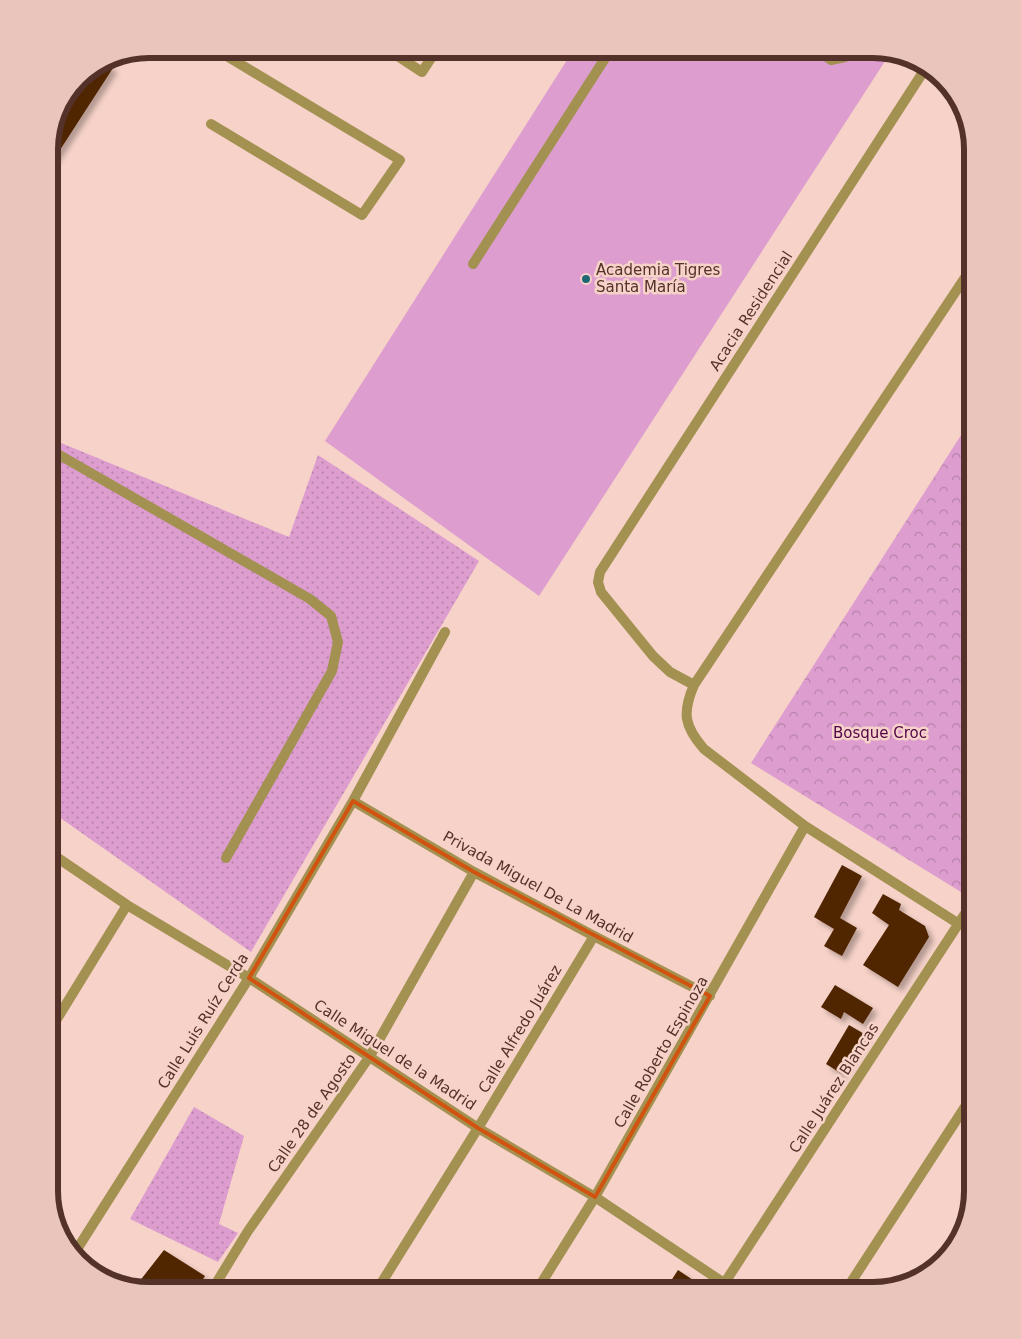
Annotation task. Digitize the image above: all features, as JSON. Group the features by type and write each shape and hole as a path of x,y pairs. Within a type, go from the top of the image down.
{"street":[{"path":"211,124 362,215 400,160 230,58"},
{"path":"401,58 422,72 431,58"},
{"path":"473,264 605,58"},
{"path":"828,58 831,60 840,58"},
{"name":"Acacia Residencial","path":"694,685 670,672 653,656 601,592 598,582 600,572 923,73"},
{"path":"959,924 805,826 704,749 693,737 686,722 686,707 694,685 964,279"},
{"path":"58,454 310,599 331,616 338,642 332,671 226,858"},
{"name":"Calle Luis Ruíz Cerda","path":"78,1248 248,978 353,801 445,632"},
{"name":"Privada Miguel De La Madrid","path":"353,801 474,872 710,996"},
{"name":"Calle Roberto Espinoza","path":"541,1282 595,1197 805,826"},
{"name":"Calle Miguel de la Madrid","path":"58,858 127,904 370,1056 478,1128 595,1197 715,1282"},
{"name":"Calle 28 de Agosto","path":"217,1282 248,1231 370,1056 474,872"},
{"path":"58,1017 127,904"},
{"name":"Calle Juárez Blancas","path":"725,1282 964,916"},
{"name":"Calle Alfredo Juárez","path":"382,1282 594,936"},
{"path":"851,1282 964,1108"}],"highlighted area":[{"path":"353,801 474,872 710,996 595,1197 478,1128 249,978"}],"green space":[{"name":"Academia Tigres Santa María","path":"568,58 887,59 539,596 325,441"},
{"name":"Bosque Croc","path":"964,430 964,894 751,763"},
{"path":"58,442 289,537 318,455 479,561 251,952 58,816"},
{"path":"194,1107 244,1136 219,1224 238,1233 218,1262 130,1219"}],"building":[{"path":"110,66 113,68 58,153 59,130 62,119 76,93 93,76"},
{"path":"842,865 862,876 840,918 857,928 842,956 824,946 834,929 814,917"},
{"path":"883,894 901,904 899,910 925,926 929,937 898,987 863,965 889,925 872,913"},
{"path":"835,985 873,1008 863,1024 844,1012 841,1019 821,1007"},
{"path":"849,1025 866,1035 842,1074 826,1064"},
{"path":"164,1250 205,1276 201,1282 139,1281"},
{"path":"678,1270 696,1282 670,1282"}],"place":[{"name":"Academia Tigres Santa María","path":"586,279"}]}
